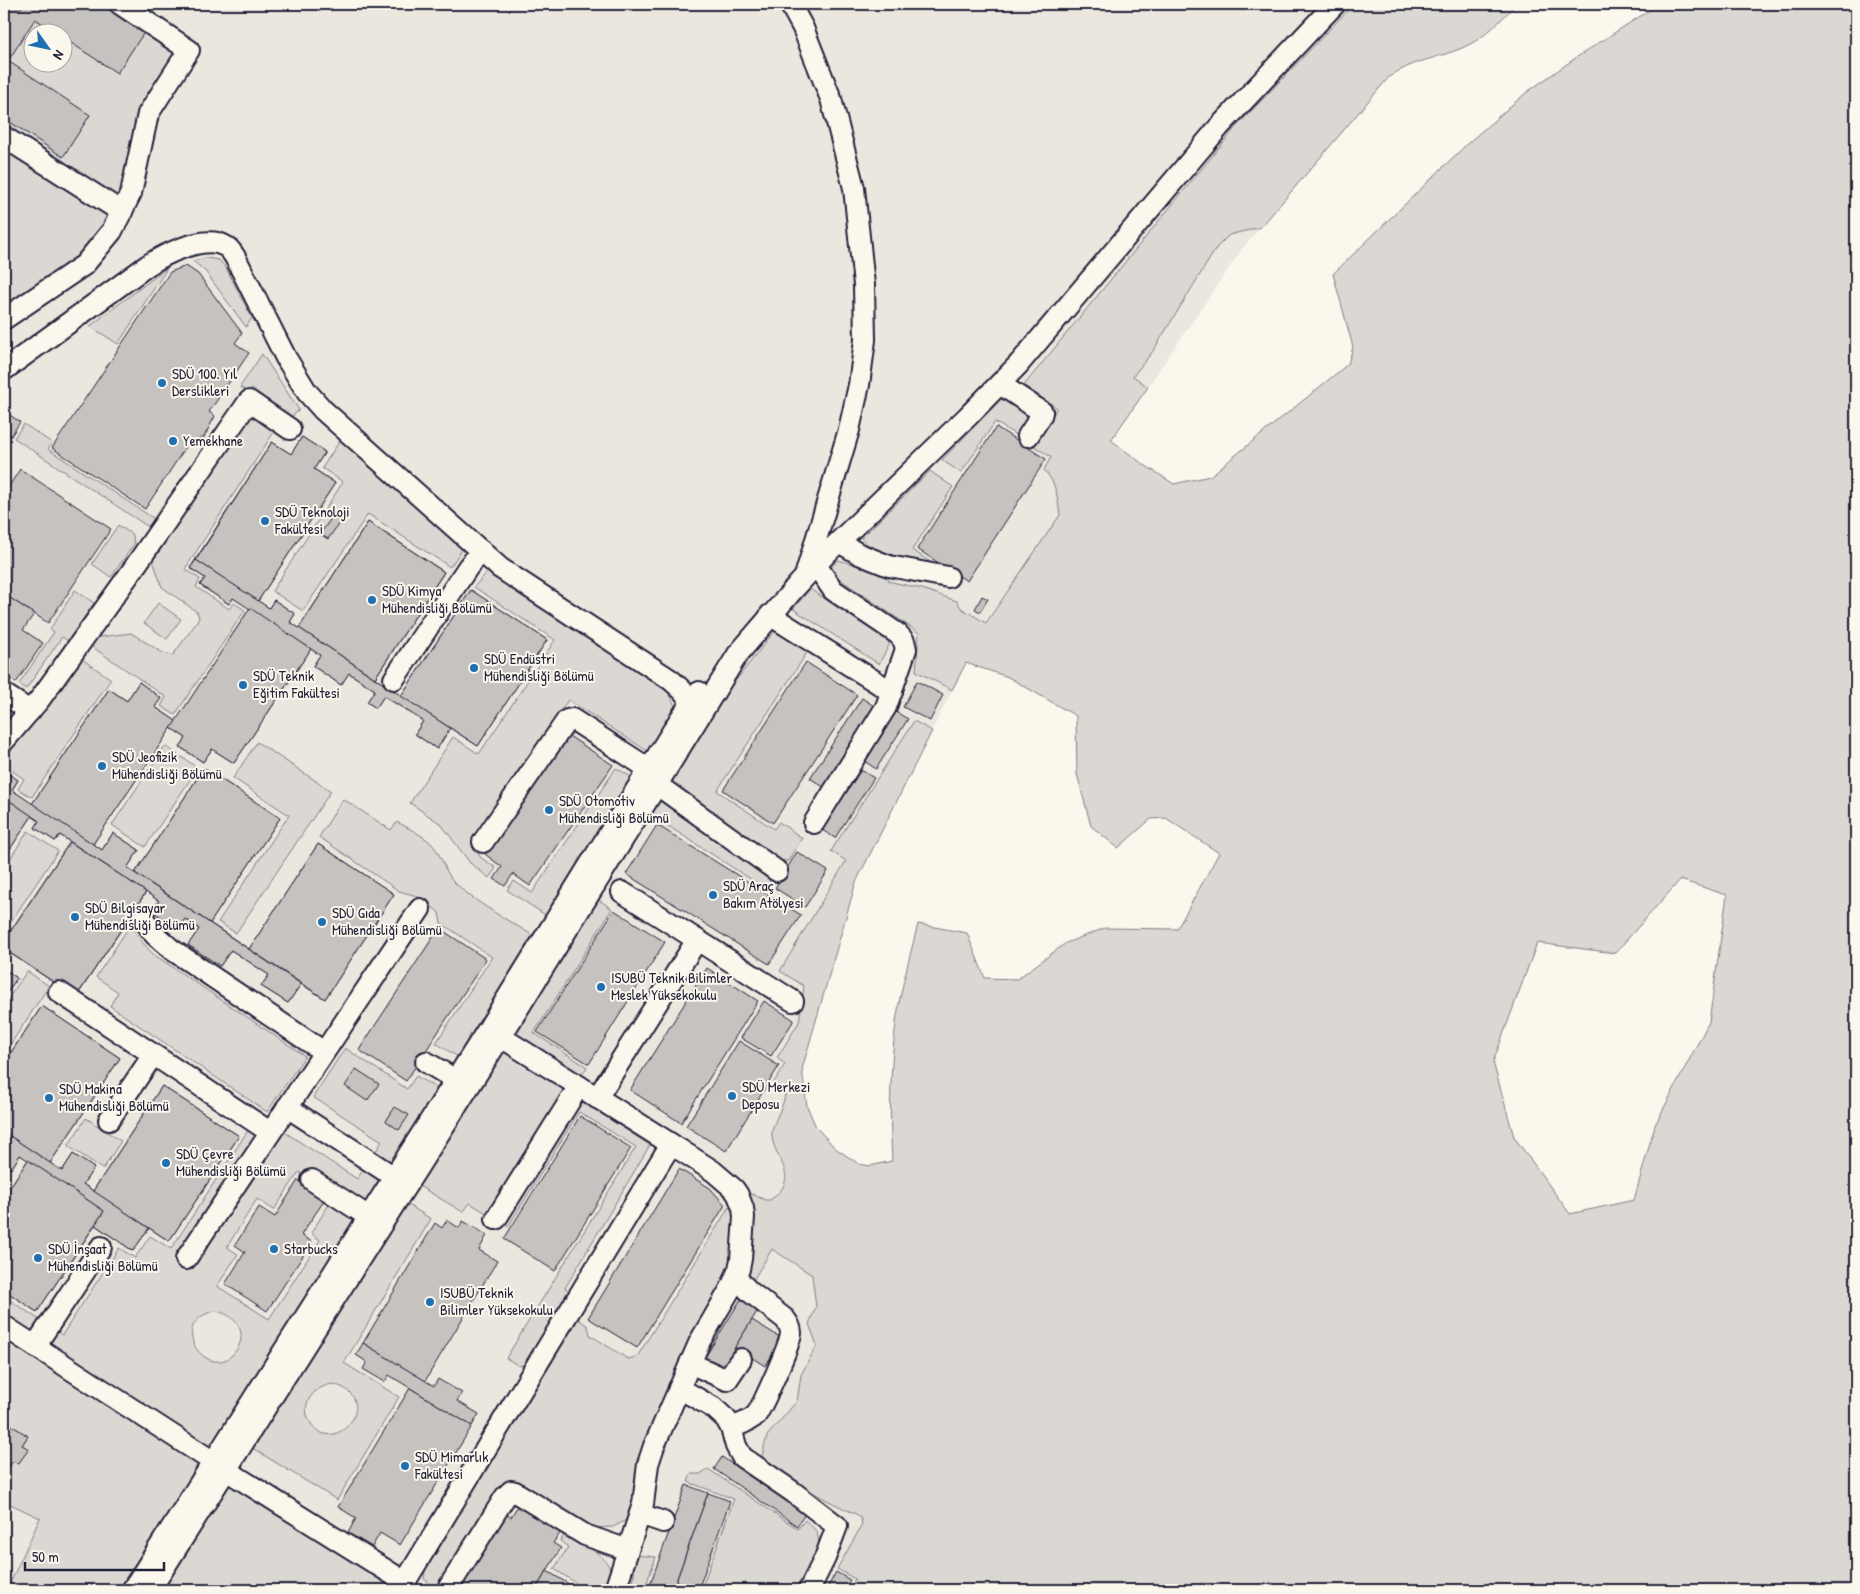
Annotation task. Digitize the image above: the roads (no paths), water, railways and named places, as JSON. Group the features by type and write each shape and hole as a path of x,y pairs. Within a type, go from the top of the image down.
{"street":[{"path":"4,319 84,264 106,240 131,193 148,114 189,50 120,4"},
{"path":"790,4 803,28 832,99 854,188 864,285 865,340 859,385 849,430 810,571"},
{"path":"132,1590 220,1466 494,1033 696,708 711,678 738,654 810,571 1000,384 1041,339 1219,127 1335,4"},
{"path":"4,137 122,212"},
{"path":"4,370 140,270 163,256 188,246 215,243 225,245 235,258 286,358 314,402 506,572 671,680 683,691 696,708"},
{"path":"1000,384 1042,412 1028,436"},
{"path":"4,740 30,711 129,575 249,401 290,429"},
{"path":"839,542 863,556 890,566 948,577"},
{"path":"394,678 468,567 482,551"},
{"path":"810,571 833,590 898,634 904,641 906,649 892,692 882,714 814,823"},
{"path":"770,615 892,692"},
{"path":"4,694 30,711"},
{"path":"483,842 567,720 572,719 653,777 777,871"},
{"path":"622,892 793,1001"},
{"path":"186,1259 420,910"},
{"path":"144,918 155,935 171,949 324,1052"},
{"path":"598,1098 697,940"},
{"path":"59,992 270,1132"},
{"path":"150,1590 220,1466 369,1217 400,1181 456,1080 494,1033"},
{"path":"494,1033 671,1144 726,1182 736,1192 742,1202 744,1218 739,1269 736,1278 700,1341 650,1456 640,1514 615,1590"},
{"path":"109,1120 153,1055"},
{"path":"426,1062 456,1080"},
{"path":"496,1219 579,1086"},
{"path":"287,1107 400,1181"},
{"path":"4,1326 405,1586 671,1144"},
{"path":"312,1180 369,1217"},
{"path":"35,1346 101,1248"},
{"path":"731,1428 750,1420 759,1410 787,1350 791,1333 785,1319 736,1278"},
{"path":"690,1363 727,1380 741,1359"},
{"path":"679,1388 714,1408 726,1419 742,1457 837,1526 825,1558 809,1590"},
{"path":"446,1590 505,1497 511,1491 585,1535 628,1550"},
{"path":"640,1514 663,1522"}],"place":[{"name":"SDÜ 100. Yıl Derslikleri","path":"162,383"},
{"name":"Yemekhane","path":"173,441"},
{"name":"SDÜ Teknoloji Fakültesi","path":"265,521"},
{"name":"SDÜ Kimya Mühendisliği Bölümü","path":"372,600"},
{"name":"SDÜ Endüstri Mühendisliği Bölümü","path":"474,668"},
{"name":"SDÜ Teknik Eğitim Fakültesi","path":"243,685"},
{"name":"SDÜ Jeofizik Mühendisliği Bölümü","path":"102,766"},
{"name":"SDÜ Otomotiv Mühendisliği Bölümü","path":"549,810"},
{"name":"SDÜ Araç Bakım Atölyesi","path":"713,895"},
{"name":"SDÜ Bilgisayar Mühendisliği Bölümü","path":"75,917"},
{"name":"SDÜ Gıda Mühendisliği Bölümü","path":"322,922"},
{"name":"ISUBÜ Teknik Bilimler Meslek Yüksekokulu","path":"601,987"},
{"name":"SDÜ Merkezi Deposu","path":"732,1096"},
{"name":"SDÜ Makina Mühendisliği Bölümü","path":"49,1098"},
{"name":"SDÜ Çevre Mühendisliği Bölümü","path":"166,1163"},
{"name":"Starbucks","path":"274,1249"},
{"name":"SDÜ İnşaat Mühendisliği Bölümü","path":"38,1258"},
{"name":"ISUBÜ Teknik Bilimler Yüksekokulu","path":"430,1302"},
{"name":"SDÜ Mimarlık Fakültesi","path":"405,1466"}]}
